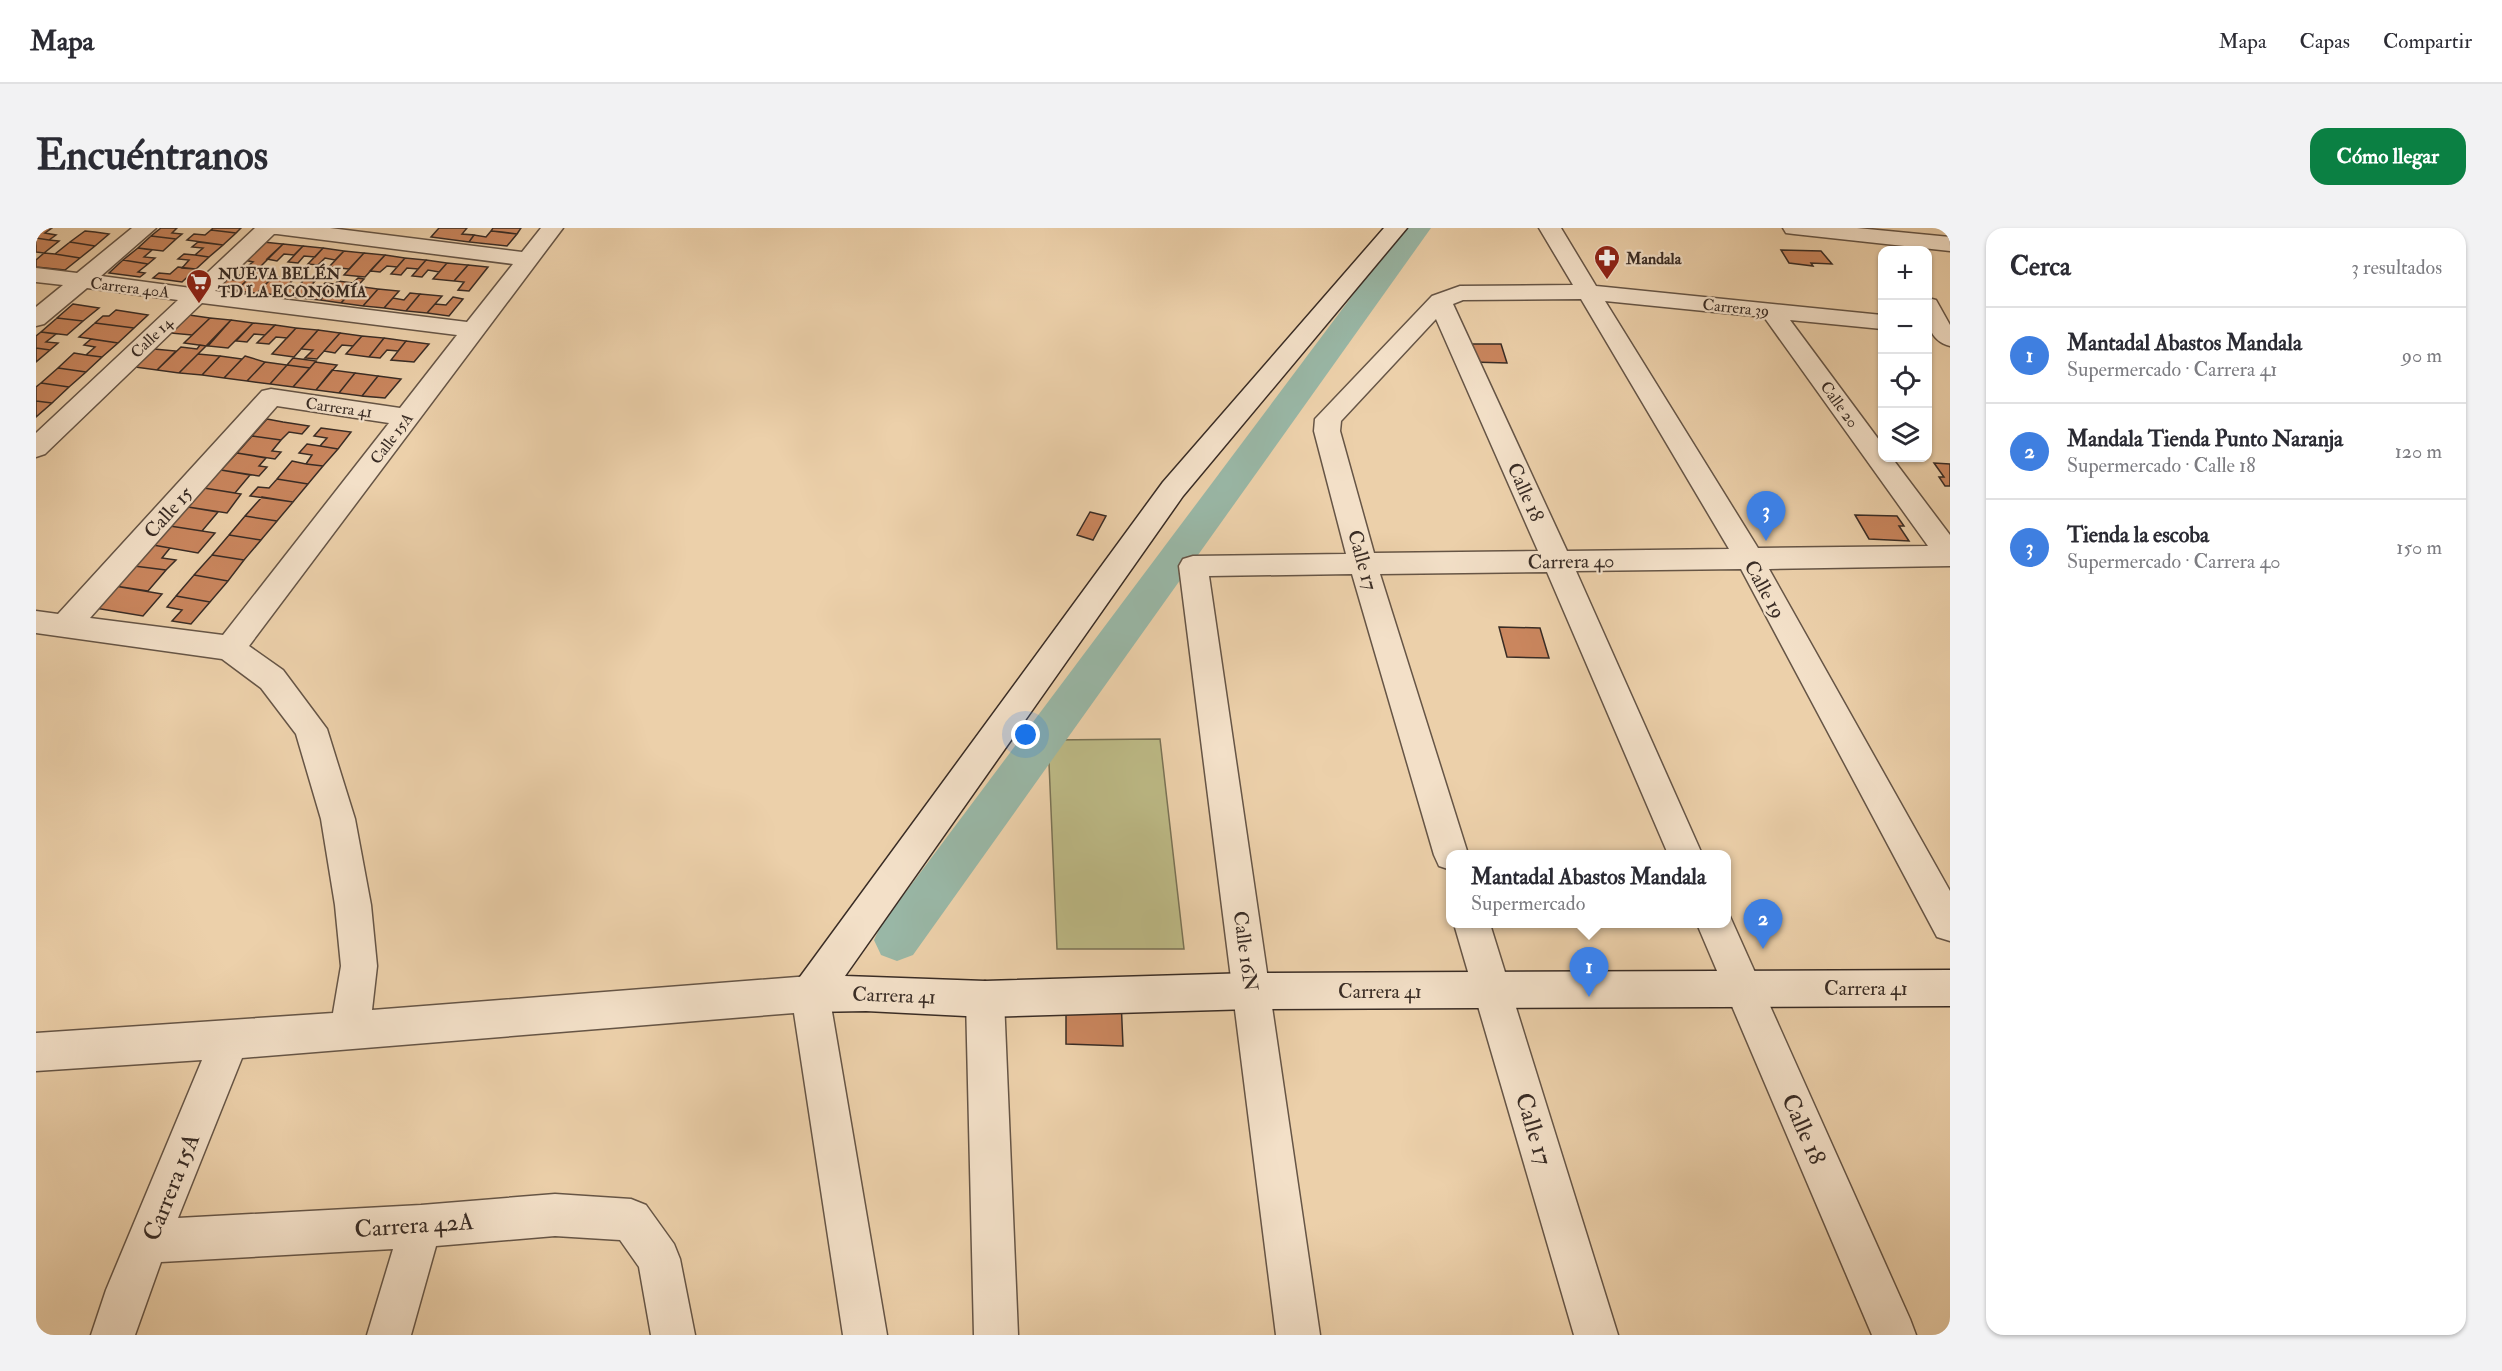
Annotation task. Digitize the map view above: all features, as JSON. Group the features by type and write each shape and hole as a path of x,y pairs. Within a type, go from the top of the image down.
{"street":[{"path":"36,319 145,228"},
{"name":"Calle 14","path":"36,448 267,228"},
{"path":"277,228 528,259"},
{"name":"Calle 15A","path":"230,648 552,228"},
{"path":"865,1335 810,994 1173,489 1396,228"},
{"name":"Calle 19","path":"1551,228 1749,558 1950,925"},
{"path":"1794,228 1950,244"},
{"name":"Carrera 40A","path":"36,275 474,330"},
{"path":"1440,301 1460,293 1589,292"},
{"name":"Carrera 39","path":"1589,292 1878,322"},
{"name":"Calle 18","path":"1440,301 1557,561 1683,850"},
{"name":"Calle 17","path":"1440,301 1328,419 1327,431 1363,564 1449,850"},
{"name":"Calle 20","path":"1772,311 1950,556"},
{"path":"1932,312 1942,331"},
{"name":"Carrera 41","path":"271,397 407,417"},
{"name":"Calle 15","path":"50,624 271,397"},
{"name":"Carrera 40","path":"1193,566 1950,556"},
{"name":"Calle 16N","path":"1193,566 1298,1335"},
{"path":"50,624 230,648 272,678 311,729 338,819 353,905 359,966 350,1030"},
{"name":"Calle 17","path":"1473,928 1596,1335"},
{"name":"Calle 18","path":"1717,928 1894,1335"},
{"name":"Carrera 41","path":"36,1053 810,994 985,999 1251,991 1950,988"},
{"path":"985,999 996,1335"},
{"name":"Carrera 15A","path":"113,1335 230,1040"},
{"name":"Carrera 42A","path":"150,1241 421,1226 555,1215 631,1220 659,1259 673,1335"},
{"path":"389,1335 421,1226"},
{"path":"406,1281 407,1335"}],"shaded area":[{"path":"1160,739 1184,949 1057,949 1048,740"}],"building":[{"path":"36,228 52,228 45,233 56,235 49,240 36,238"},
{"path":"161,228 177,228 172,233 182,234 176,239 151,236"},
{"path":"213,228 241,228 236,233 211,230"},
{"path":"439,228 467,228 462,234 474,235 469,242 431,237"},
{"path":"493,228 521,228 517,234 491,231"},
{"path":"211,230 236,233 223,245 187,240 194,234 205,235"},
{"path":"85,231 109,234 95,246 70,242"},
{"path":"491,231 517,234 507,246 469,242 474,235 486,237"},
{"path":"151,236 176,239 163,251 138,248"},
{"path":"36,238 59,241 44,253 36,252"},
{"path":"70,242 95,246 80,258 55,254"},
{"path":"198,242 223,245 209,257 195,255 203,248 192,247"},
{"path":"263,242 283,244 260,267 249,265 253,262 244,260"},
{"path":"283,244 303,246 294,255 284,254 277,261 267,259"},
{"path":"303,246 323,248 315,257 304,256 298,263 288,262"},
{"path":"138,248 152,250 144,257 155,258 148,264 123,260"},
{"path":"323,248 344,251 335,260 325,258 318,265 308,264"},
{"path":"1781,250 1821,251 1832,264 1811,263 1813,266 1789,263"},
{"path":"344,251 364,253 349,269 329,267"},
{"path":"44,253 80,258 65,270 36,267 36,260"},
{"path":"364,253 385,255 365,277 344,275"},
{"path":"184,254 209,257 196,269 182,268 189,260 178,259"},
{"path":"385,255 405,258 397,267 387,266 380,272 370,271"},
{"path":"405,258 426,260 418,269 407,268 401,275 391,274"},
{"path":"123,260 148,264 138,272 145,273 140,277 109,273"},
{"path":"426,260 447,263 439,272 428,270 422,277 412,276"},
{"path":"447,263 468,265 454,281 433,279"},
{"path":"468,265 488,267 469,291 458,290 464,282 454,281"},
{"path":"178,267 196,269 182,282 153,278 159,273 170,274"},
{"path":"260,267 271,268 264,275 273,277 257,293 236,291"},
{"path":"242,273 253,274 236,291 215,288 225,279 235,280"},
{"path":"289,273 299,274 278,295 257,293 273,277 284,278"},
{"path":"358,278 364,279 341,303 320,300 338,281 353,283"},
{"path":"304,280 315,281 299,298 278,295 287,286 297,287"},
{"path":"325,283 336,284 320,300 299,298 308,288 319,290"},
{"path":"356,286 378,289 363,306 341,303"},
{"path":"378,289 399,291 384,308 363,306"},
{"path":"410,293 420,294 406,311 384,308 393,298 404,300"},
{"path":"420,294 442,296 427,313 406,311"},
{"path":"453,297 463,299 449,316 427,313 435,304 446,305"},
{"path":"73,304 99,308 83,321 57,318"},
{"path":"116,310 148,315 134,328 95,323"},
{"path":"189,315 210,318 192,335 170,333"},
{"path":"57,318 83,321 67,335 41,332"},
{"path":"210,318 231,320 206,346 184,343"},
{"path":"231,320 253,323 228,348 208,346"},
{"path":"95,323 134,328 118,343 79,337"},
{"path":"253,323 275,325 265,335 254,334 247,342 236,341"},
{"path":"275,325 296,328 287,338 276,337 269,344 257,343"},
{"path":"296,328 318,330 294,357 272,354"},
{"path":"318,330 340,333 317,359 305,358 313,350 301,349"},
{"path":"41,332 56,334 46,342 58,343 50,350 36,348 36,336"},
{"path":"340,333 362,336 353,346 342,345 335,353 324,351"},
{"path":"362,336 384,338 369,357 346,354"},
{"path":"384,338 406,341 398,351 387,350 380,358 369,357"},
{"path":"91,339 118,343 102,357 86,355 95,347 84,345"},
{"path":"406,341 429,344 414,362 391,360"},
{"path":"1466,344 1501,344 1507,363 1472,362"},
{"path":"200,345 206,346 179,373 157,370 181,347 197,349"},
{"path":"36,348 50,350 36,362"},
{"path":"154,349 176,351 157,370 135,367"},
{"path":"74,353 102,357 86,372 58,368"},
{"path":"198,354 220,356 202,375 179,373"},
{"path":"220,356 242,359 224,378 202,375"},
{"path":"245,356 265,362 247,381 224,378"},
{"path":"293,358 316,361 310,368 287,365"},
{"path":"265,362 287,365 270,384 247,381"},
{"path":"315,362 337,365 316,390 293,387"},
{"path":"287,365 310,368 293,387 270,384"},
{"path":"58,368 86,372 69,387 41,383"},
{"path":"332,370 355,373 339,393 316,390"},
{"path":"355,373 378,376 362,396 339,393"},
{"path":"378,376 401,379 385,398 362,396"},
{"path":"41,383 69,387 52,403 36,401 36,387"},
{"path":"36,401 52,403 36,417"},
{"path":"267,419 309,426 302,434 289,432 281,440 252,436"},
{"path":"321,428 351,432 338,449 320,446 327,438 314,436"},
{"path":"252,436 281,440 272,451 281,452 275,459 237,453"},
{"path":"307,444 338,449 323,466 306,464 312,455 299,453"},
{"path":"237,453 266,458 259,466 267,467 259,476 221,470"},
{"path":"292,461 323,466 308,484 277,479"},
{"path":"1934,463 1950,464 1950,486 1945,486 1939,477 1944,477"},
{"path":"221,470 250,475 235,493 204,488"},
{"path":"277,479 308,484 293,502 250,496 258,487 269,488"},
{"path":"204,488 241,494 227,513 188,507"},
{"path":"262,497 293,502 277,521 245,516"},
{"path":"188,507 218,512 202,531 170,526"},
{"path":"1090,512 1106,516 1093,540 1077,535"},
{"path":"1855,515 1897,516 1904,526 1899,526 1909,541 1869,539"},
{"path":"245,516 277,521 261,540 229,535"},
{"path":"170,526 215,533 198,553 153,545"},
{"path":"229,535 261,540 244,560 212,555"},
{"path":"153,545 170,548 162,558 176,560 166,570 134,566"},
{"path":"212,555 244,560 228,581 194,575"},
{"path":"134,566 166,570 148,591 115,586"},
{"path":"194,575 228,581 210,602 176,596"},
{"path":"115,586 162,594 143,616 95,608"},
{"path":"176,596 210,602 191,624 172,621 182,610 167,607"},
{"path":"1499,627 1540,628 1549,658 1507,657"},
{"path":"1066,997 1121,999 1123,1046 1066,1044"}],"waterway":[{"path":"897,940 1417,228"}],"place":[{"name":"Mandala","path":"1607,281"},
{"name":"NUEVA BELÉN TD LA ECONOMÍA","path":"199,305"},
{"name":"Tienda la escoba","path":"1766,541"},
{"name":"Mandala Tienda Punto Naranja","path":"1763,949"},
{"name":"Mantadal Abastos Mandala","path":"1589,997"}]}
